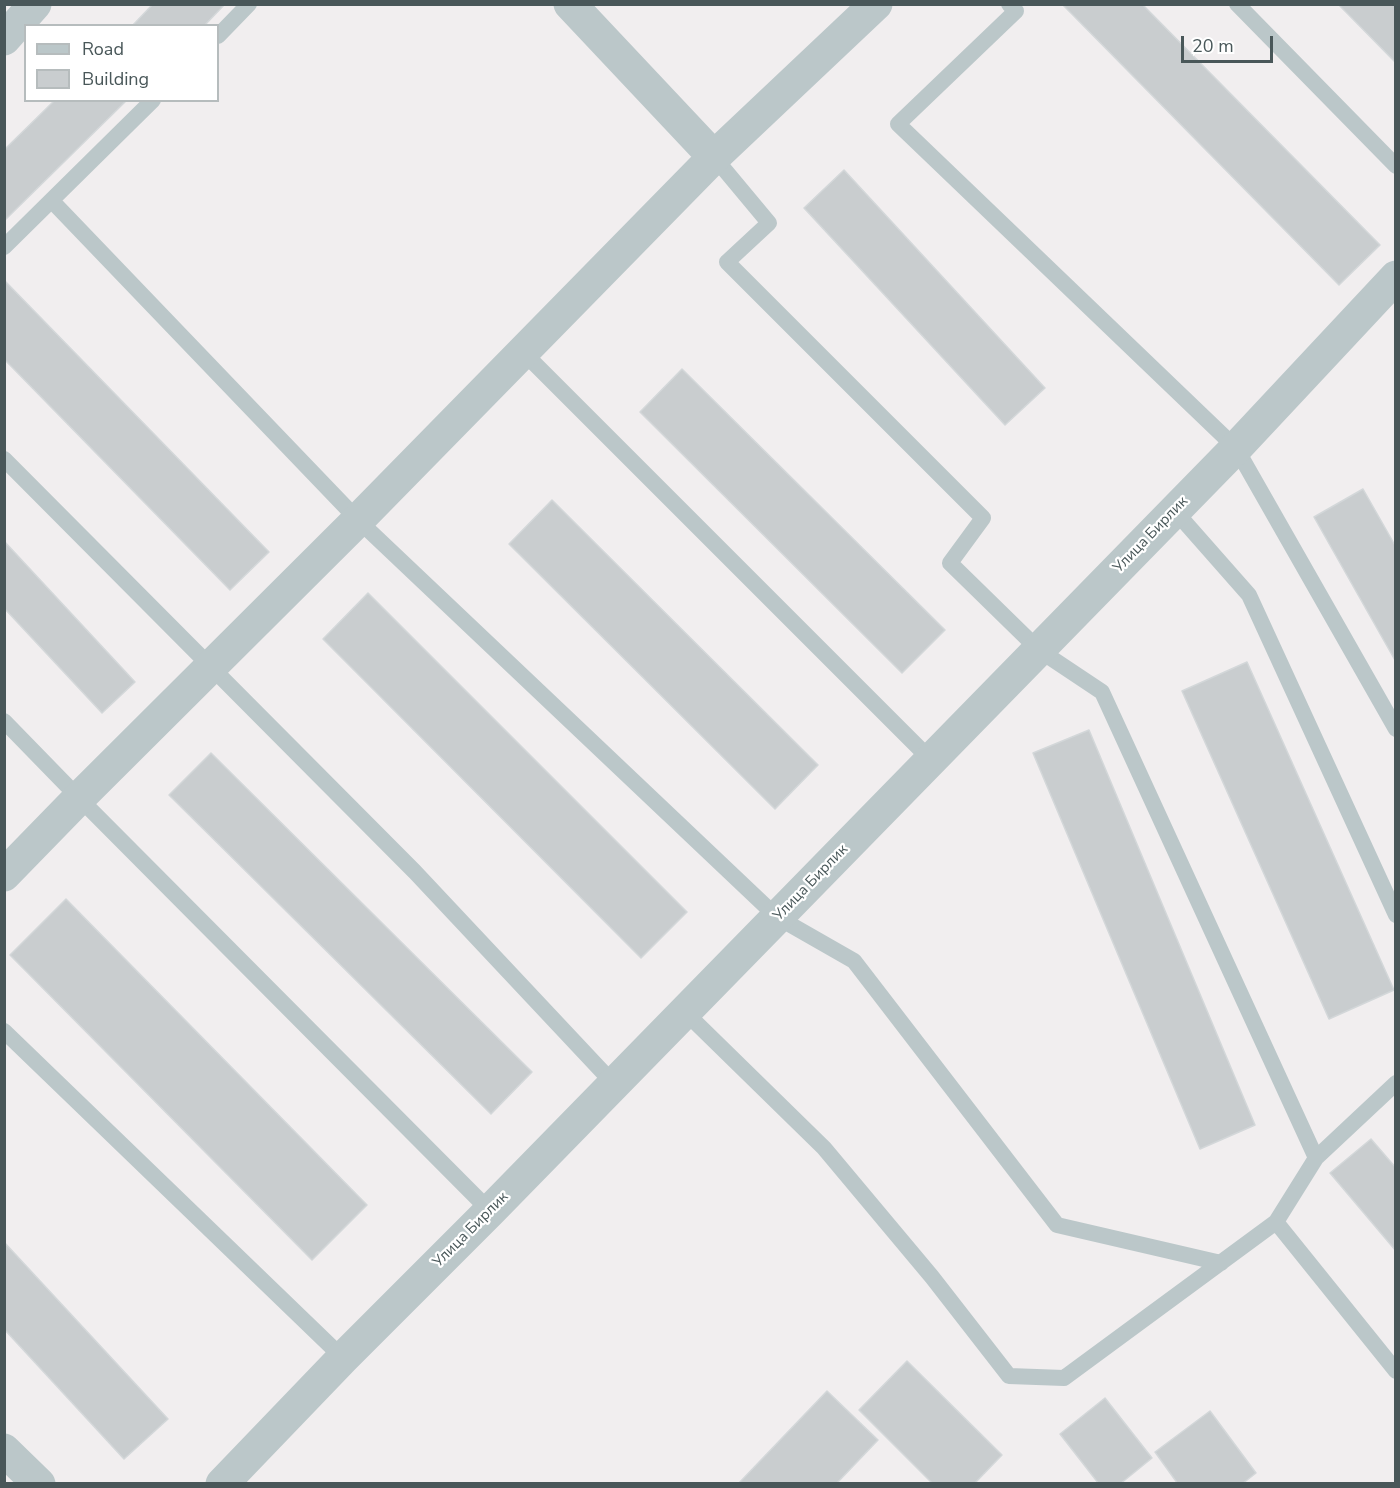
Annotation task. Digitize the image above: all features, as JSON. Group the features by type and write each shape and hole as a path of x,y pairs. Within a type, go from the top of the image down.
{"street":[{"path":"7,32 35,4"},
{"path":"570,4 714,157"},
{"path":"4,875 358,520 714,157 876,4"},
{"name":"Улица Бирлик","path":"222,1484 1175,511 1395,277"},
{"path":"4,1450 39,1484"}],"lane":[{"path":"219,35 249,4"},
{"path":"1009,4 1016,11 898,124 1236,448 1395,729"},
{"path":"1237,4 1395,166"},
{"path":"4,247 151,102"},
{"path":"714,157 769,223 728,262 983,518 951,563 1039,650 1102,692 1316,1158"},
{"path":"52,201 358,520 777,917 854,961 1058,1226 1221,1263"},
{"path":"523,352 931,760"},
{"path":"4,459 415,872 614,1084"},
{"path":"1175,511 1249,595 1395,915"},
{"path":"4,721 490,1211"},
{"path":"685,1012 824,1148 932,1277 1009,1376 1064,1378 1276,1222 1316,1158 1395,1083"},
{"path":"4,1031 343,1358"},
{"path":"1276,1222 1395,1371"}],"building":[{"path":"153,4 225,4 206,24 134,24"},
{"path":"1062,4 1142,4 1380,245 1339,285"},
{"path":"1338,4 1396,4 1396,63"},
{"path":"53,102 125,102 4,221 4,150"},
{"path":"844,170 1045,388 1005,425 804,208"},
{"path":"4,280 269,552 230,590 4,359"},
{"path":"682,369 945,630 902,673 640,412"},
{"path":"1363,489 1396,547 1396,662 1314,517"},
{"path":"552,500 818,765 775,809 509,544"},
{"path":"4,541 135,682 102,713 4,608"},
{"path":"368,593 687,912 641,958 323,639"},
{"path":"1247,662 1394,990 1329,1019 1182,691"},
{"path":"1089,730 1255,1125 1200,1149 1033,753"},
{"path":"211,753 532,1072 491,1114 169,795"},
{"path":"66,899 367,1205 312,1260 10,955"},
{"path":"1371,1139 1396,1168 1396,1251 1330,1173"},
{"path":"4,1242 168,1419 124,1459 4,1329"},
{"path":"907,1361 1002,1455 974,1484 933,1484 859,1410"},
{"path":"827,1391 878,1440 836,1484 738,1484"},
{"path":"1105,1398 1152,1458 1120,1484 1099,1484 1060,1434"},
{"path":"1210,1411 1256,1473 1242,1484 1178,1484 1155,1452"}]}
